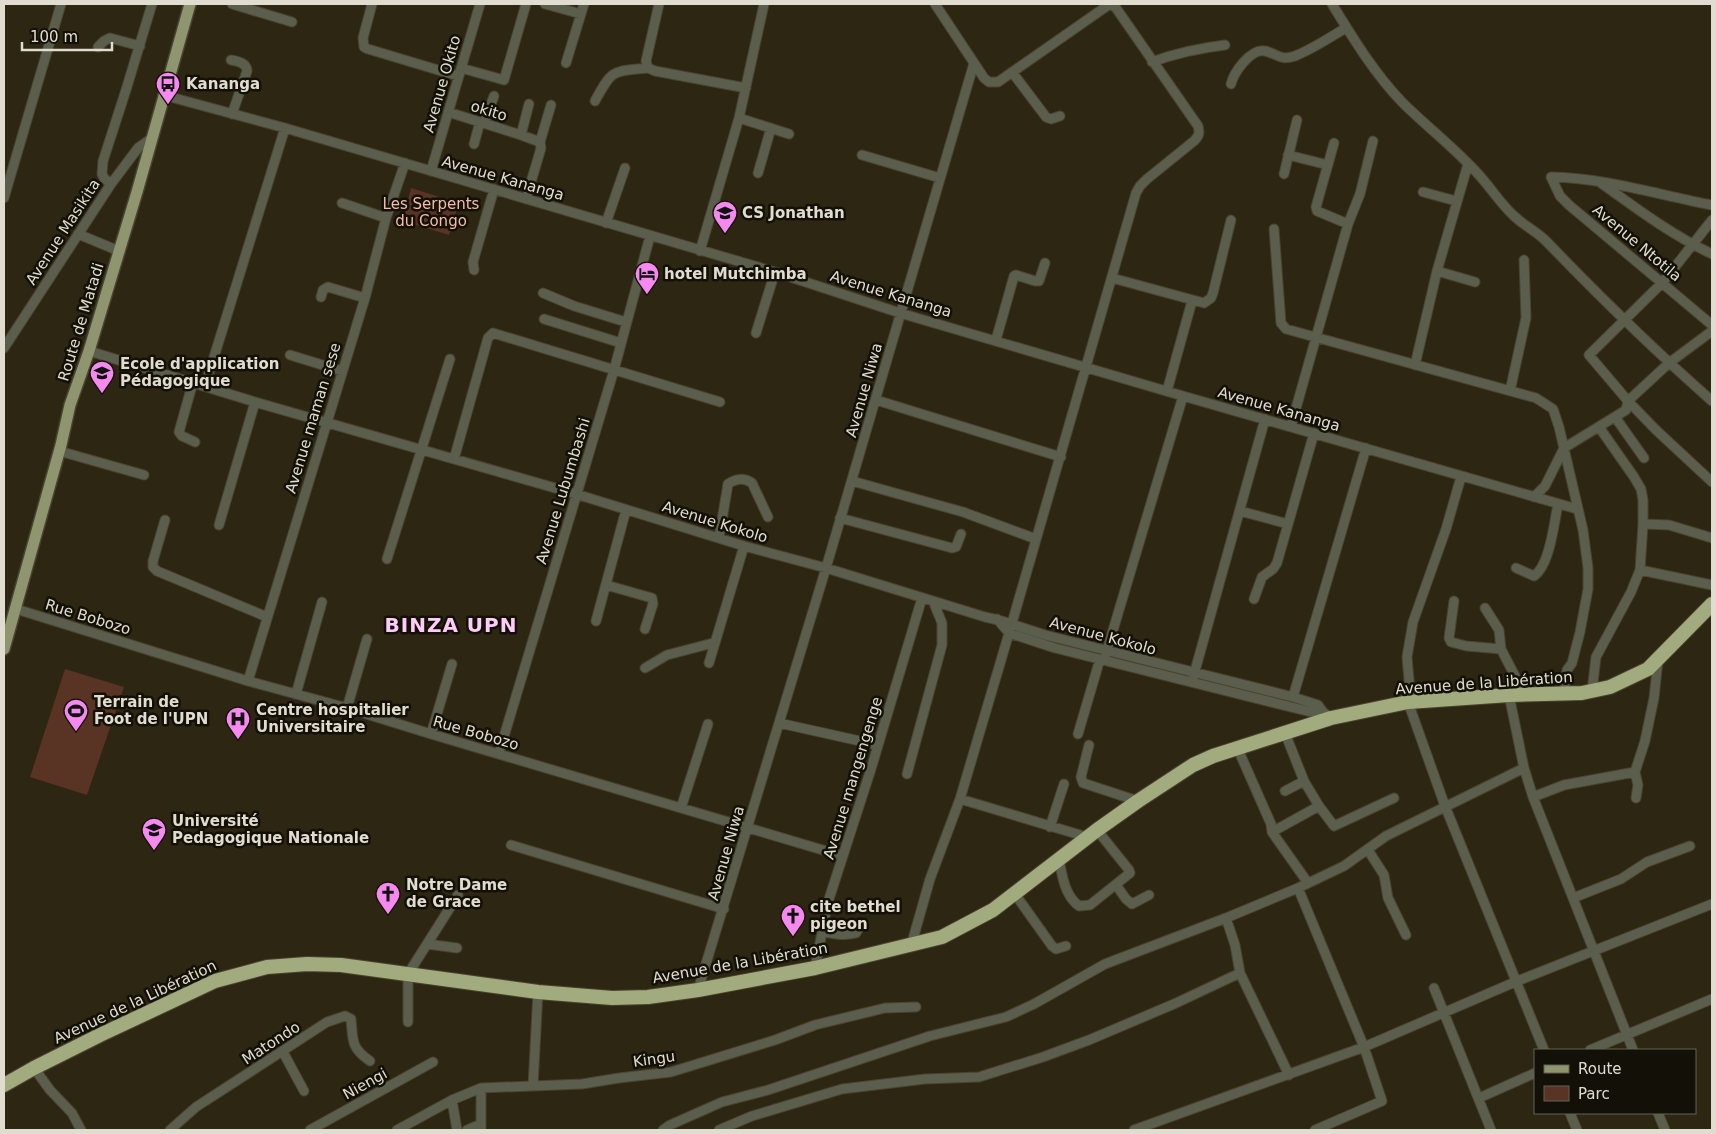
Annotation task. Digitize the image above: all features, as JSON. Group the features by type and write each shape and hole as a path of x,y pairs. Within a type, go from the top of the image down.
{"highway":[{"name":"Avenue de la Libération","path":"4,1084 144,1013 214,981 267,968 307,964 341,966 538,992 612,998 648,997 698,990 816,968 912,946 942,937 960,929 993,910 1138,801 1193,765 1213,756 1285,733 1327,715 1409,702 1592,691 1610,687 1648,669 1712,604"}],"main road":[{"name":"Route de Matadi","path":"4,649 60,450 70,405 89,351 119,251 190,4"}],"street":[{"path":"4,198 61,4"},
{"path":"111,184 102,174 103,161 152,4"},
{"path":"232,4 292,22"},
{"path":"372,4 363,38 364,47 460,72 504,80 526,4"},
{"name":"Avenue Okito","path":"432,171 480,4"},
{"path":"545,4 580,14"},
{"path":"566,63 584,4"},
{"path":"648,68 646,61 659,4"},
{"path":"700,250 739,118 764,4"},
{"path":"912,946 930,879 960,799 1136,194 1140,186 1194,141 1199,131 1198,126 1113,4 1107,6 998,82 989,82 984,78 935,4"},
{"path":"1332,4 1346,28 1388,86 1479,174 1513,215 1544,239 1624,320 1669,363 1712,400"},
{"path":"1231,84 1240,66 1258,53 1265,51 1279,57 1293,56 1346,28"},
{"path":"98,47 110,38 140,46"},
{"path":"1152,62 1207,47 1226,45"},
{"path":"231,60 244,64 248,71 232,114"},
{"name":"Avenue Niwa","path":"698,990 852,481 974,63"},
{"path":"595,100 610,75 622,71 648,68 655,71 746,88"},
{"path":"1012,72 1046,117 1052,119 1060,116"},
{"name":"Avenue Kananga","path":"163,95 286,128 775,272 900,313 1183,396 1461,477 1577,508"},
{"name":"okito","path":"482,123 494,96"},
{"name":"okito","path":"521,135 529,104"},
{"path":"526,199 541,148 540,142 551,104"},
{"name":"okito","path":"448,112 540,142"},
{"path":"739,118 789,134"},
{"path":"1284,174 1297,120"},
{"path":"474,144 482,123"},
{"path":"205,386 286,128"},
{"path":"758,173 771,128"},
{"name":"Avenue Masikita","path":"4,348 111,184 138,148 152,138"},
{"path":"1290,426 1348,224 1360,194 1373,141"},
{"path":"1334,143 1316,211 1348,224"},
{"path":"1288,155 1328,165"},
{"path":"862,156 940,178"},
{"name":"Avenue maman sese","path":"248,681 365,298 386,218 405,163"},
{"path":"1416,365 1437,271 1468,164"},
{"path":"606,223 625,168"},
{"name":"Avenue Ntotila","path":"1600,181 1572,177 1551,177 1560,196 1712,325"},
{"path":"1600,181 1712,206"},
{"path":"1600,181 1649,218 1692,245 1712,254"},
{"path":"474,270 473,262 494,190"},
{"path":"1423,192 1456,201"},
{"path":"342,203 386,218"},
{"path":"1112,278 1204,303 1211,298 1231,220"},
{"path":"1712,220 1662,282 1589,355 1655,430 1712,482"},
{"path":"1274,229 1281,323 1283,327 1536,398 1553,409 1583,530 1588,568 1588,589 1572,663 1567,670 1564,693"},
{"path":"78,234 119,251"},
{"name":"Avenue Lubumbashi","path":"499,753 614,370 650,236"},
{"path":"1510,391 1526,318 1524,260"},
{"path":"996,340 1014,276 1037,282 1040,280 1046,263"},
{"path":"1437,271 1475,282"},
{"path":"756,333 775,272"},
{"path":"321,297 323,290 328,287 365,298"},
{"path":"543,293 574,306 626,322"},
{"path":"1167,391 1192,301"},
{"path":"544,319 621,343"},
{"path":"1534,497 1548,482 1564,448 1626,410 1628,401 1669,363 1712,331"},
{"path":"454,459 490,334 496,333 720,402"},
{"name":"Avenue Kokolo","path":"89,351 255,402 576,494 744,546 1012,623 1104,657"},
{"path":"290,356 342,371"},
{"path":"387,559 450,359"},
{"path":"193,382 179,432 182,436 195,442"},
{"path":"1078,734 1104,657 1183,396"},
{"path":"876,400 1061,457"},
{"path":"219,525 255,402"},
{"path":"1615,417 1644,458"},
{"path":"1193,677 1266,419"},
{"path":"1592,691 1596,657 1631,592 1640,570 1643,524 1643,500 1640,489 1634,477 1599,427"},
{"path":"1254,599 1262,577 1276,566 1314,433"},
{"path":"1293,697 1366,448"},
{"path":"60,450 144,475"},
{"path":"1556,463 1563,469 1572,484"},
{"path":"1461,477 1446,529 1417,606 1413,622 1407,657 1409,702 1445,806 1544,1049"},
{"path":"720,538 728,484 735,479 752,482 768,517"},
{"path":"852,481 964,512 1036,539"},
{"path":"1516,568 1534,576 1540,572 1547,553 1556,503 1548,482"},
{"path":"596,620 626,510"},
{"path":"1240,512 1288,524"},
{"path":"840,518 952,548 956,547 961,534"},
{"path":"165,520 153,561 153,567 156,571 268,617"},
{"path":"1643,524 1669,525 1712,538"},
{"path":"709,663 713,643 744,546"},
{"path":"1640,570 1712,586"},
{"path":"606,584 652,598 653,604 645,629"},
{"name":"Avenue mangengenge","path":"816,968 828,902 922,598"},
{"path":"907,774 942,645 942,623 933,601"},
{"path":"1454,601 1449,638 1451,642 1466,646 1501,649"},
{"path":"296,694 322,602"},
{"path":"1485,608 1499,630 1501,649 1516,676 1515,695 1524,768 1533,797 1633,1049"},
{"name":"Rue Bobozo","path":"16,609 248,681 346,708 843,856"},
{"path":"997,619 1009,632 1055,648 1293,697 1318,705 1327,715"},
{"path":"346,708 367,639"},
{"path":"646,668 667,655 713,643"},
{"path":"1636,798 1638,784 1635,772 1645,741 1654,698 1658,657"},
{"path":"431,734 452,664"},
{"path":"1193,677 1327,715"},
{"path":"779,723 878,745"},
{"path":"681,808 708,724"},
{"path":"1285,733 1304,781 1334,826 1394,798"},
{"path":"1089,745 1081,777 1083,783 1138,801"},
{"path":"1237,747 1271,824 1272,832 1308,883"},
{"path":"663,1130 670,1124 722,1102 768,1090 930,1036 1006,1017 1034,1004 1105,964 1226,918 1298,888 1344,866 1386,836 1524,768"},
{"path":"1533,797 1564,785 1635,772"},
{"path":"1285,791 1304,781"},
{"path":"1050,827 1064,784"},
{"path":"960,799 1050,827 1092,834 1130,873 1090,905 1079,906 1074,903 1067,890 1059,860"},
{"path":"1272,832 1319,806"},
{"path":"512,845 724,909"},
{"path":"1573,898 1621,879 1647,862 1690,846"},
{"path":"1368,850 1384,875 1388,898 1406,936"},
{"path":"1116,885 1132,904 1149,895"},
{"path":"1298,888 1364,1047 1382,1101 1315,1130"},
{"path":"1014,894 1052,946 1056,948 1066,946"},
{"path":"408,1022 408,974 458,895"},
{"path":"1134,1130 1364,1047 1515,982 1712,904"},
{"path":"1226,918 1240,972 1289,1075"},
{"path":"824,932 843,935 852,934 860,926"},
{"path":"427,944 457,948"},
{"path":"719,1130 752,1116 842,1089 925,1079 979,1077 1089,1040 1174,1004 1240,972"},
{"path":"1434,988 1491,1130"},
{"path":"534,1086 538,992"},
{"path":"1592,1049 1712,1000"},
{"name":"Kingu","path":"397,1130 452,1100 481,1088 582,1084 671,1072 775,1040 815,1025 885,1008 916,1007"},
{"name":"Matondo","path":"170,1130 196,1107 327,1022 345,1016 351,1019 354,1045 358,1052 370,1060"},
{"path":"283,1052 304,1091"},
{"name":"Niengi","path":"310,1130 433,1062"},
{"path":"34,1068 50,1090 72,1113 81,1130"},
{"path":"1479,1098 1534,1073"},
{"path":"467,1130 476,1126 481,1128 481,1088"},
{"path":"452,1100 457,1130"},
{"path":"1570,1114 1577,1130"},
{"path":"1658,1114 1665,1130"}],"green space":[{"name":"Les Serpents du Congo","path":"411,188 459,203 449,235 403,221"},
{"name":"Terrain de Foot de l'UPN","path":"65,669 124,687 87,795 30,777"}],"place":[{"name":"Kananga","path":"168,105"},
{"name":"CS Jonathan","path":"725,234"},
{"name":"hotel Mutchimba","path":"647,295"},
{"name":"Ecole d'application Pédagogique","path":"102,394"},
{"name":"Terrain de Foot de l'UPN","path":"76,732"},
{"name":"Centre hospitalier Universitaire","path":"238,740"},
{"name":"Université Pedagogique Nationale","path":"154,851"},
{"name":"Notre Dame de Grace","path":"388,915"},
{"name":"cite bethel pigeon","path":"793,937"}],"district":[{"name":"BINZA UPN","path":"451,625"}]}
